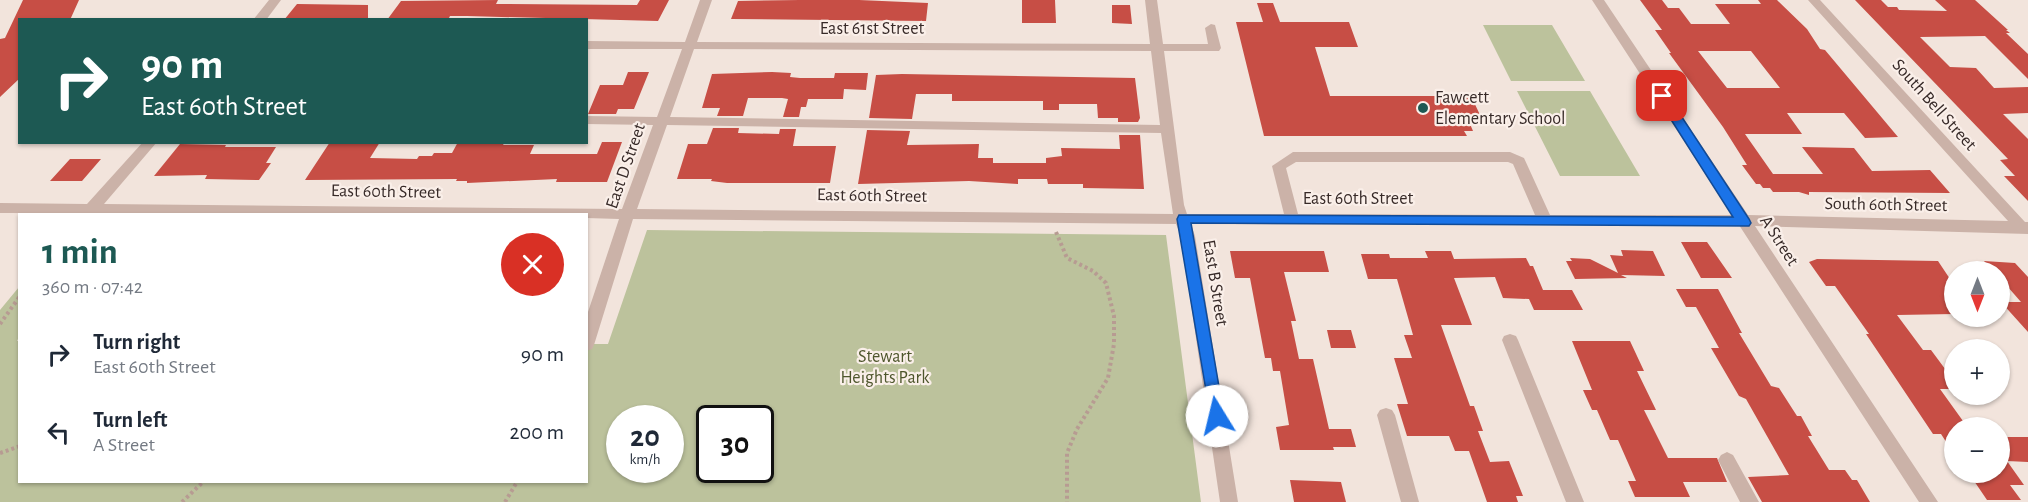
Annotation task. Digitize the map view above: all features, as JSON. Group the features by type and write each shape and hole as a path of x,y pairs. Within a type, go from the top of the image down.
{"street":[{"path":"261,18 275,0"},
{"name":"East D Street","path":"588,339 628,213 706,0"},
{"name":"East B Street","path":"1151,0 1178,205 1184,219 1230,502"},
{"name":"A Street","path":"1598,0 1929,502"},
{"name":"South Bell Street","path":"1814,0 2026,229"},
{"name":"East 61st Street","path":"588,45 1157,50 1215,48 1211,28"},
{"path":"588,120 1167,129"},
{"path":"92,208 149,144"},
{"path":"1292,218 1279,166 1293,157 1510,157 1519,161 1545,219"},
{"name":"East 60th Street","path":"0,208 1184,219 1723,220 1744,223"},
{"name":"South 60th Street","path":"1744,223 2026,229"},
{"path":"1510,340 1575,502"},
{"path":"1386,415 1410,502"},
{"path":"1726,460 1750,502"}],"path":[{"path":"1056,232 1067,258 1088,269 1106,283 1113,300 1115,332 1108,377 1078,426 1067,449 1067,502"},
{"path":"0,324 18,299"},
{"path":"0,453 18,447"},
{"path":"182,502 202,483"},
{"path":"505,502 516,483"}],"green space":[{"path":"1483,25 1552,25 1585,81 1511,81"},
{"path":"1517,91 1590,91 1640,176 1560,176"},
{"name":"Stewart Heights Park","path":"647,230 1166,235 1201,502 0,502 0,310 18,288 18,483 588,483 588,344 608,344"}],"building":[{"path":"23,0 79,0 71,18 18,18 18,80 0,97 0,39 5,38"},
{"path":"498,0 496,4 637,5 640,0 669,0 658,21 467,16 388,18 401,1"},
{"path":"1022,0 1055,0 1056,23 1022,23"},
{"path":"1640,0 1662,0 1668,8 1679,8 1691,24 1730,24 1715,4 1761,4 1758,0 1777,0 1807,29 1820,49 1825,50 1898,137 1865,138 1844,113 1787,113 1802,134 1745,134 1773,174 1823,174 1802,147 1854,148 1872,171 1930,170 1950,193 1809,192 1809,195 1799,192 1773,192 1770,188 1763,188 1760,184 1756,184 1742,165 1747,165 1655,30 1662,30","holes":["1698,51 1751,51 1780,88 1727,88"]},
{"path":"1855,0 1881,0 1888,7 1897,7 1899,10 1947,11 1935,0 1975,0 2008,30 2006,30 2010,33 2006,33 2028,54 2028,79 1985,36 1920,37 1950,67 1976,68 1994,88 2028,87 2028,113 2003,114 2028,139 2028,201 2004,176 2015,176 2000,160 2008,159"},
{"path":"738,1 928,3 926,21 731,19"},
{"path":"1257,3 1273,3 1280,22 1349,22 1358,47 1315,47 1330,96 1471,96 1481,117 1467,117 1473,131 1464,131 1467,136 1264,136 1236,22 1263,22"},
{"path":"297,4 368,5 368,18 286,18"},
{"path":"1112,5 1130,5 1132,24 1112,23"},
{"path":"628,72 649,72 634,109 618,109 616,114 588,114 600,85 623,85"},
{"path":"791,73 790,77 800,78 834,78 835,73 868,73 866,90 844,89 843,99 808,99 806,107 801,107 799,117 783,117 788,99 782,98 748,98 743,116 717,116 720,108 702,108 712,74"},
{"path":"876,75 1135,78 1140,118 1138,122 1118,122 1118,118 1098,118 1097,104 1059,104 1059,110 1043,110 1043,101 952,101 952,94 916,94 912,119 869,118"},
{"path":"713,128 739,128 738,133 779,134 780,129 796,129 793,146 836,146 830,183 727,183 711,181 712,179 677,179 688,144 707,144"},
{"path":"867,130 910,131 907,145 979,144 978,158 993,158 993,163 1046,163 1046,158 1062,156 1061,148 1120,149 1119,135 1140,135 1144,189 1083,188 1083,184 1048,184 1047,179 1018,179 1018,184 969,181 858,184"},
{"path":"602,142 622,142 607,182 556,182 557,179 467,183 467,181 456,181 457,179 305,180 329,144 379,144 370,158 417,159 419,156 432,156 434,153 452,153 457,144 534,145 530,154 597,154"},
{"path":"180,144 276,147 266,163 271,163 259,180 205,179 207,175 154,176"},
{"path":"70,159 101,159 82,181 50,181"},
{"path":"1681,242 1707,242 1732,278 1701,278"},
{"path":"1621,250 1653,251 1665,276 1621,275 1627,278 1575,279 1566,261 1572,261 1570,258 1590,259 1618,273 1610,255 1623,256"},
{"path":"1230,251 1324,251 1329,272 1284,272 1296,321 1291,321 1299,359 1313,359 1329,429 1351,429 1356,447 1333,447 1334,450 1280,450 1276,427 1289,425 1280,371 1273,371 1271,358 1265,358 1250,278 1235,278"},
{"path":"1425,251 1451,251 1454,259 1526,258 1530,266 1533,266 1543,290 1572,290 1583,310 1534,310 1529,299 1503,298 1495,277 1454,278 1472,325 1441,325 1470,406 1474,406 1483,431 1478,431 1490,462 1509,461 1523,496 1516,496 1518,502 1487,502 1469,451 1455,451 1449,436 1407,436 1397,404 1408,404 1394,358 1412,358 1404,335 1413,335 1397,279 1368,279 1361,254 1389,254 1390,258 1428,258"},
{"path":"1817,259 1938,261 1944,270 1944,314 1897,315 1923,350 1931,350 1944,368 1944,389 1940,389 1944,395 1944,405 1951,405 1960,417 1944,417 1944,439 1941,434 1933,434 1866,334 1869,334 1835,286 1826,286 1809,262"},
{"path":"2010,263 2015,263 2028,277 2028,332 2010,312 2010,302 2021,302 2010,289"},
{"path":"1676,289 1718,289 1742,333 1739,333 1771,386 1779,388 1797,416 1801,416 1812,436 1808,436 1829,470 1845,470 1852,480 1857,480 1870,502 1762,502 1748,477 1789,475 1746,399 1739,396 1711,348 1719,348 1696,307 1686,307"},
{"path":"1327,330 1351,330 1356,348 1331,348"},
{"path":"1572,341 1630,341 1644,371 1637,371 1656,410 1644,410 1668,458 1717,458 1727,482 1683,482 1690,497 1635,497 1628,481 1636,481 1618,440 1610,440 1597,410 1592,410 1583,390 1592,390"},
{"path":"2010,437 2028,437 2028,462 2010,461"},
{"path":"2010,465 2024,485 2010,485 2021,500 1987,500 1975,483 2010,483"},
{"path":"1290,480 1341,482 1346,502 1294,502"}],"place":[{"name":"Fawcett Elementary School","path":"1423,108"}],"route":[{"path":"1217,416 1184,219 1723,220 1744,223 1738,210 1662,96"}]}
